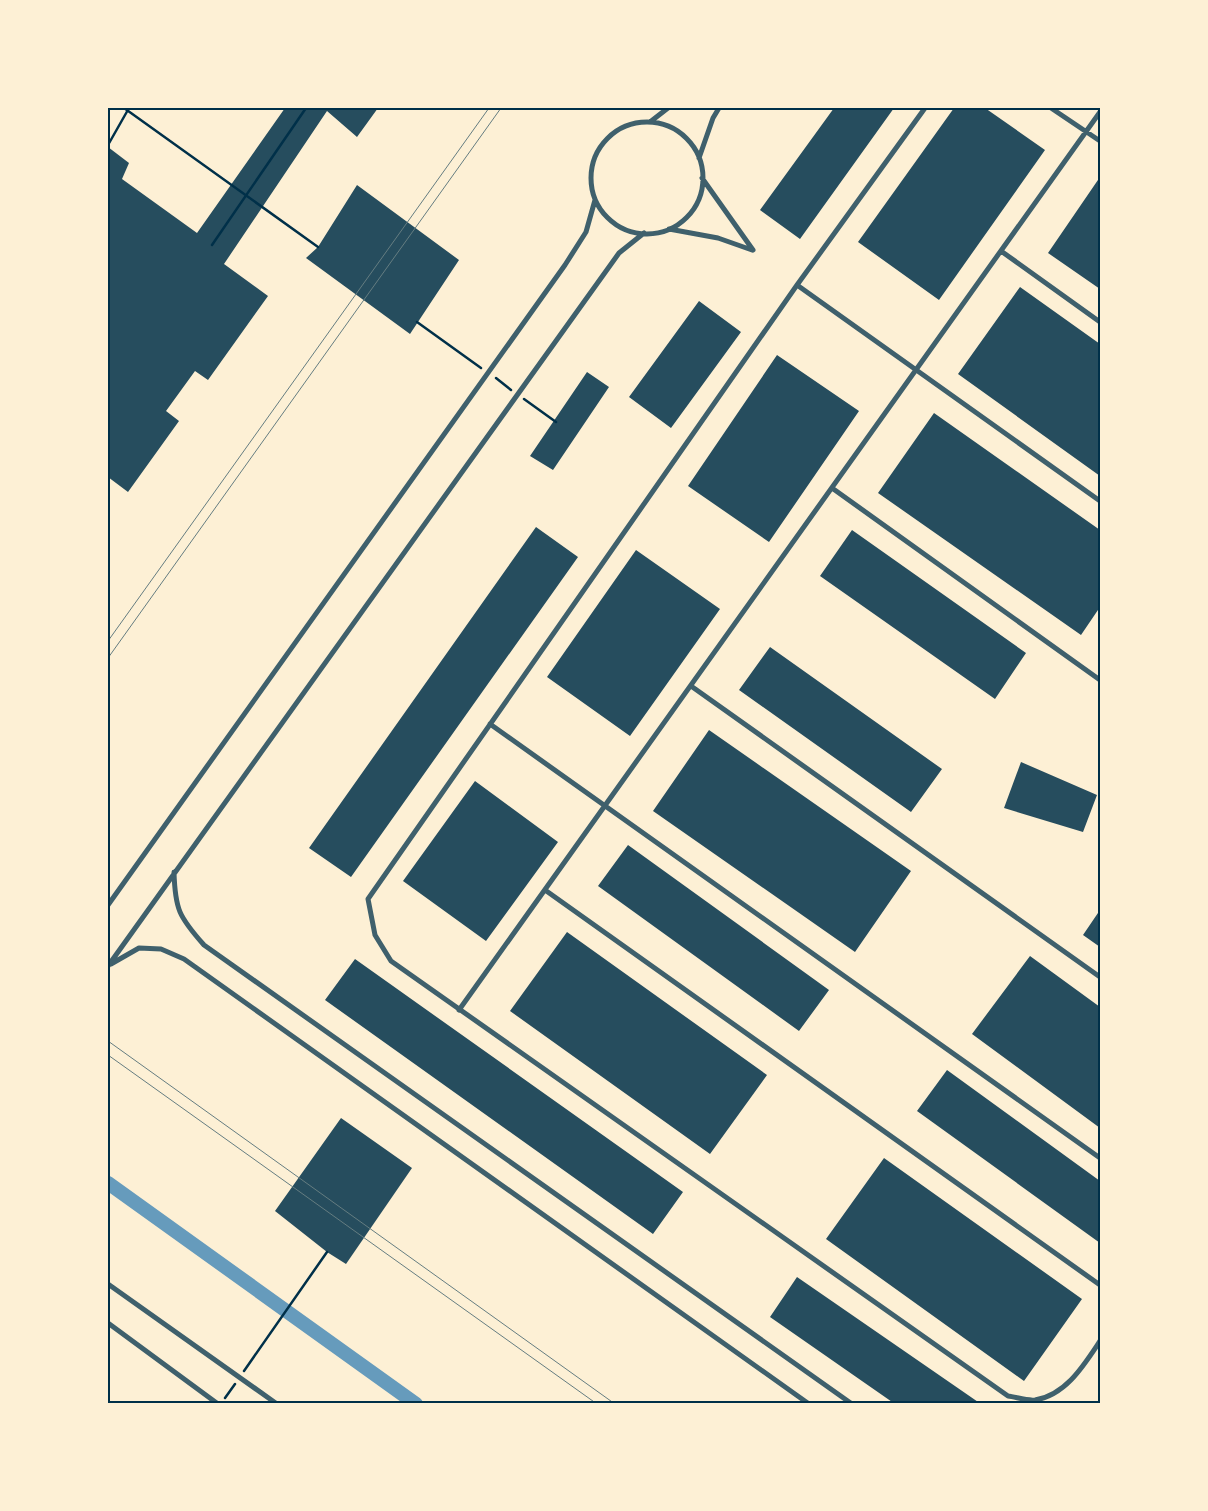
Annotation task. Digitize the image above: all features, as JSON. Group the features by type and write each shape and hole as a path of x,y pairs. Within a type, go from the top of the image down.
{"street":[{"path":"650,122 668,108"},
{"path":"699,158 713,118 720,108"},
{"path":"925,108 798,285 368,899 374,934 391,962 1008,1396 1034,1401 1056,1394 1077,1373 1100,1341"},
{"path":"1051,108 1100,142"},
{"path":"459,1010 1100,112"},
{"path":"669,229 683,220 693,208 700,194 702,178 699,158 691,144 680,133 665,125 650,122 634,123 618,129 606,139 596,152 591,168 591,184 595,200 603,213 615,223 629,230 644,233 669,229 718,238 753,250 702,178"},
{"path":"108,905 565,264 586,232 595,200"},
{"path":"108,966 619,253 644,233"},
{"path":"1001,251 1100,322"},
{"path":"798,285 1100,501"},
{"path":"832,488 1100,680"},
{"path":"691,686 1100,977"},
{"path":"490,724 1100,1158"},
{"path":"174,872 175,899 184,923 204,945 852,1404"},
{"path":"545,890 1100,1285"},
{"path":"108,966 139,948 161,949 184,959 809,1404"},
{"path":"108,1284 277,1404"},
{"path":"108,1323 220,1404"}],"path":[{"path":"108,145 127,108 318,247"},
{"path":"212,245 306,108"},
{"path":"244,1372 326,1252"},
{"path":"220,1404 238,1380"}],"building":[{"path":"285,108 378,108 357,137 327,111 224,264 268,296 208,380 195,371 166,411 179,421 128,492 108,477 108,147 129,163 122,179 197,233"},
{"path":"834,108 894,108 800,239 760,210"},
{"path":"954,108 985,108 1045,150 939,300 858,242"},
{"path":"1100,177 1100,289 1048,253"},
{"path":"357,185 459,260 410,334 306,258 318,247"},
{"path":"1020,287 1100,344 1100,476 958,374"},
{"path":"699,301 741,332 671,428 629,397"},
{"path":"777,355 859,411 769,542 688,486"},
{"path":"587,372 609,387 553,470 530,456"},
{"path":"934,413 1100,530 1100,607 1081,635 878,493"},
{"path":"536,527 578,557 351,877 309,848"},
{"path":"852,530 1026,653 995,699 820,576"},
{"path":"636,550 720,609 630,736 547,677"},
{"path":"770,647 942,769 911,812 739,690"},
{"path":"709,730 911,871 855,952 653,811"},
{"path":"1021,762 1097,795 1083,832 1004,808"},
{"path":"475,781 558,842 486,941 403,881"},
{"path":"628,845 829,990 799,1031 598,886"},
{"path":"1100,910 1100,947 1083,935"},
{"path":"567,932 767,1075 710,1154 510,1011"},
{"path":"1030,956 1100,1007 1100,1128 972,1034"},
{"path":"355,959 683,1192 653,1234 325,1000"},
{"path":"947,1070 1100,1181 1100,1243 917,1111"},
{"path":"341,1118 412,1168 346,1264 327,1252 275,1211"},
{"path":"884,1158 1082,1299 1024,1381 826,1239"},
{"path":"797,1277 981,1404 895,1404 770,1317"}],"waterway":[{"path":"108,1183 416,1404"}],"tram line":[{"path":"108,641 489,108"},
{"path":"108,658 501,108"},
{"path":"108,1041 615,1404"},
{"path":"108,1055 597,1404"}]}
